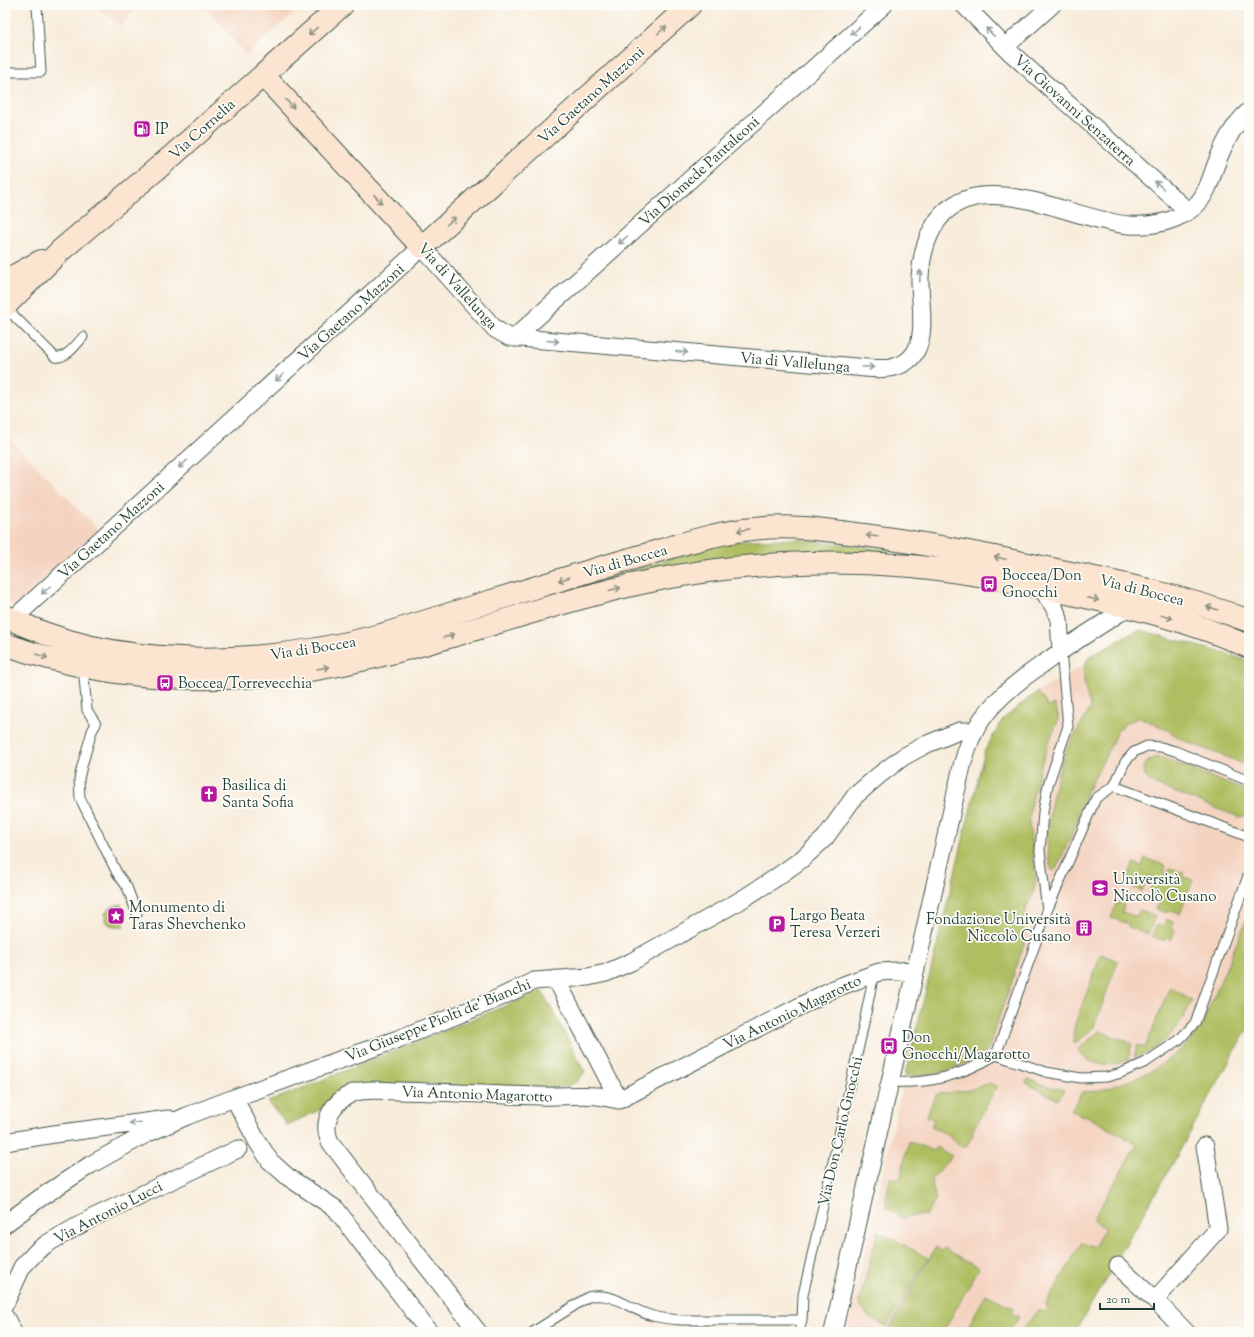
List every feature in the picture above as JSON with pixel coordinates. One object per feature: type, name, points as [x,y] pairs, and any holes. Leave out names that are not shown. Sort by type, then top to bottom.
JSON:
[{"type":"main road","name":"Via Cornelia","points":[[5,306],[60,252],[172,156],[342,5]]},
{"type":"main road","name":"Via Gaetano Mazzoni","points":[[422,247],[690,5]]},
{"type":"main road","name":"Via di Vallelunga","points":[[263,75],[422,247]]},
{"type":"main road","name":"Via Cornelia","points":[[6,279],[60,252]]},
{"type":"main road","name":"Via di Boccea","points":[[9,618],[39,631],[77,643],[125,653],[190,658],[249,657],[301,652],[351,643],[381,635],[595,569],[711,537],[744,530],[782,526],[808,527],[958,549],[1132,597],[1186,623],[1221,635],[1249,647]]},
{"type":"main road","name":"Via di Boccea","points":[[5,644],[51,659],[83,667],[127,674],[194,678],[248,677],[313,670],[341,665],[399,651],[623,587],[702,572],[798,563],[878,564],[931,568],[976,574],[1041,588],[1200,604],[1249,621]]},
{"type":"street","name":"Via Diomede Pantaleoni","points":[[514,338],[884,5]]},
{"type":"street","name":"Via Giovanni Senzaterra","points":[[964,5],[1005,47],[1188,211]]},
{"type":"street","points":[[1005,47],[1052,5]]},
{"type":"street","name":"Via di Vallelunga","points":[[422,247],[495,329],[514,338],[846,366],[893,368],[907,361],[918,347],[922,327],[920,278],[924,253],[928,238],[934,226],[951,206],[958,202],[983,195],[1010,197],[1051,206],[1113,223],[1130,225],[1160,223],[1177,217],[1198,203],[1204,195],[1228,138],[1239,121],[1249,111]]},
{"type":"street","name":"Via Gaetano Mazzoni","points":[[9,618],[422,247]]},
{"type":"street","points":[[1041,588],[1054,607],[1059,619],[1061,651]]},
{"type":"street","points":[[833,1332],[962,766],[975,731],[985,715],[1008,690],[1024,676],[1061,651],[1132,597]]},
{"type":"street","name":"Via Giuseppe Piolti de' Bianchi","points":[[5,1224],[40,1198],[90,1165],[146,1134],[187,1116],[398,1039],[492,1001],[530,983],[556,979],[588,977],[619,967],[653,950],[735,904],[774,879],[810,853],[825,838],[855,796],[903,757],[932,742],[959,731],[975,731]]},
{"type":"street","points":[[874,974],[886,970],[916,970]]},
{"type":"street","name":"Via Antonio Magarotto","points":[[478,1332],[330,1142],[326,1127],[327,1121],[338,1103],[349,1095],[367,1091],[423,1091],[541,1096],[597,1096],[619,1100],[833,989],[874,974]]},
{"type":"street","points":[[556,979],[619,1100]]},
{"type":"street","points":[[234,1098],[257,1141],[270,1161],[288,1177],[336,1209],[429,1332]]},
{"type":"street","points":[[5,1142],[187,1116]]},
{"type":"street","points":[[1155,1300],[1218,1229],[1205,1146]]},
{"type":"street","name":"Via Antonio Lucci","points":[[5,1304],[22,1267],[37,1251],[48,1243],[92,1218],[238,1149]]},
{"type":"street","points":[[1118,1266],[1155,1300],[1186,1332]]},
{"type":"street","points":[[5,1317],[13,1332]]},
{"type":"lane","points":[[5,72],[41,72],[37,5]]},
{"type":"lane","points":[[5,306],[55,357],[59,358],[65,356],[83,337]]},
{"type":"lane","points":[[1047,911],[1040,851],[1043,812],[1048,785],[1068,726],[1061,651]]},
{"type":"lane","points":[[83,667],[87,710],[96,724],[92,731],[82,766],[80,798],[117,872],[127,888],[137,914]]},
{"type":"lane","points":[[890,1082],[915,1082],[940,1079],[968,1070],[996,1055],[1047,911],[1096,798],[1114,786],[1125,762],[1134,752],[1147,746],[1161,747],[1175,751],[1249,781]]},
{"type":"lane","points":[[1114,786],[1249,837]]},
{"type":"lane","points":[[996,1055],[1046,1072],[1081,1078],[1096,1078],[1107,1077],[1146,1062],[1179,1040],[1195,1023],[1249,873]]},
{"type":"lane","name":"Via Don Carlo Gnocchi","points":[[799,1332],[802,1320],[803,1296],[874,974]]},
{"type":"lane","points":[[533,1332],[588,1297],[596,1295],[612,1297],[644,1314],[664,1318],[685,1320],[802,1320]]},
{"type":"shaded area","points":[[92,5],[139,5],[122,26]]},
{"type":"shaded area","points":[[204,5],[302,5],[246,56]]},
{"type":"shaded area","points":[[5,434],[99,530],[14,607],[5,599]]},
{"type":"shaded area","name":"Università Niccolò Cusano","points":[[1140,630],[1234,656],[1249,662],[1249,1026],[1172,1165],[1075,1332],[847,1332],[905,1075],[985,750],[1003,719],[1037,692],[1086,664],[1090,657],[1129,634]]},
{"type":"green space","points":[[795,539],[890,549],[888,555],[811,552],[733,558],[655,571],[578,587],[716,545],[748,540]]},
{"type":"green space","points":[[1140,630],[1234,656],[1249,662],[1249,766],[1182,740],[1166,729],[1139,717],[1125,724],[1117,731],[1107,754],[1087,791],[1076,825],[1056,869],[1052,871],[1047,844],[1048,827],[1050,809],[1058,774],[1068,747],[1091,707],[1084,682],[1084,668],[1086,662],[1094,654]]},
{"type":"green space","points":[[1037,692],[1044,700],[1047,707],[1055,704],[1058,714],[1058,722],[1050,739],[1040,768],[1030,810],[1029,824],[1036,879],[1033,894],[1024,913],[1025,941],[990,1046],[985,1053],[966,1063],[942,1072],[919,1076],[905,1075],[985,750],[1003,719]]},
{"type":"green space","points":[[1157,757],[1249,792],[1249,815],[1239,817],[1153,784],[1145,777],[1143,767],[1149,760]]},
{"type":"green space","points":[[1145,858],[1166,866],[1164,873],[1167,874],[1170,868],[1184,873],[1183,876],[1193,880],[1180,914],[1168,910],[1167,913],[1156,909],[1161,898],[1149,893],[1154,878],[1148,876],[1142,891],[1133,888],[1135,881],[1127,878],[1134,863],[1142,866]]},
{"type":"green space","points":[[1117,902],[1124,905],[1122,912],[1137,917],[1140,910],[1155,916],[1148,934],[1128,927],[1129,924],[1111,918]]},
{"type":"green space","points":[[121,904],[122,914],[114,915],[115,918],[123,917],[124,926],[110,925],[104,918],[105,914],[113,906]]},
{"type":"green space","points":[[1249,914],[1249,1026],[1172,1165],[1075,1332],[1021,1332],[1037,1311],[1040,1310],[1043,1313],[1048,1308],[1046,1304],[1082,1242],[1094,1247],[1105,1228],[1093,1220],[1137,1144],[1083,1114],[1082,1116],[1071,1110],[1082,1092],[1108,1088],[1134,1079],[1155,1069],[1189,1043],[1202,1024]]},
{"type":"green space","points":[[1166,919],[1174,923],[1172,929],[1175,931],[1171,940],[1166,938],[1164,941],[1152,936],[1156,925],[1163,927]]},
{"type":"green space","points":[[1101,954],[1118,961],[1093,1029],[1074,1044],[1073,1034],[1075,1024]]},
{"type":"green space","points":[[1170,987],[1192,1000],[1188,1010],[1170,1035],[1154,1049],[1134,1058],[1137,1045],[1145,1048]]},
{"type":"green space","points":[[542,991],[585,1072],[578,1081],[568,1086],[545,1089],[462,1087],[407,1082],[367,1088],[287,1125],[268,1102]]},
{"type":"green space","points":[[1099,1031],[1132,1043],[1128,1060],[1114,1064],[1100,1064],[1088,1060],[1082,1056],[1078,1050]]},
{"type":"green space","points":[[1028,1079],[1046,1086],[1064,1090],[1058,1100],[1026,1083]]},
{"type":"green space","points":[[990,1083],[997,1086],[965,1148],[943,1132],[931,1127],[934,1119],[927,1117],[929,1109],[937,1094],[969,1090]]},
{"type":"green space","points":[[909,1141],[933,1151],[936,1147],[952,1156],[931,1180],[936,1199],[926,1215],[902,1218],[886,1207],[886,1198],[890,1178],[900,1179]]},
{"type":"green space","points":[[878,1231],[928,1258],[887,1326],[869,1318],[859,1303]]},
{"type":"green space","points":[[936,1247],[942,1251],[944,1248],[979,1268],[943,1332],[887,1332]]},
{"type":"green space","points":[[986,1294],[1012,1307],[1013,1309],[1011,1314],[1020,1317],[1008,1332],[965,1332]]},
{"type":"place","name":"IP","points":[[142,129]]},
{"type":"place","name":"Boccea/Don Gnocchi","points":[[989,584]]},
{"type":"place","name":"Boccea/Torrevecchia","points":[[165,683]]},
{"type":"place","name":"Basilica di Santa Sofia","points":[[209,794]]},
{"type":"place","name":"Università Niccolò Cusano","points":[[1100,888]]},
{"type":"place","name":"Monumento di Taras Shevchenko","points":[[116,916]]},
{"type":"place","name":"Largo Beata Teresa Verzeri","points":[[777,924]]},
{"type":"place","name":"Fondazione Università Niccolò Cusano","points":[[1084,928]]},
{"type":"place","name":"Don Gnocchi/Magarotto","points":[[889,1046]]}]
